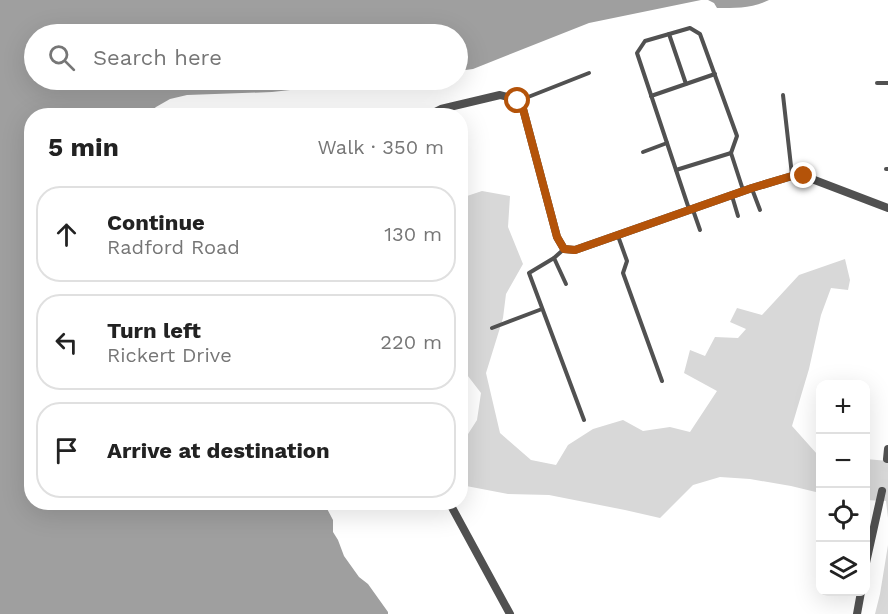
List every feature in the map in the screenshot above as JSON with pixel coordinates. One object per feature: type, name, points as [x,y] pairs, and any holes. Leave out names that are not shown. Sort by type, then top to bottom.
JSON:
[{"type":"street","points":[[445,108],[500,95],[515,99],[522,105],[557,237],[564,249],[575,250],[792,176],[804,176],[887,208]]},
{"type":"street","points":[[887,459],[888,449]]},
{"type":"street","points":[[870,545],[882,491]]},
{"type":"street","points":[[453,510],[510,614]]},
{"type":"street","points":[[857,614],[860,596]]},
{"type":"lane","points":[[700,230],[676,170],[637,53],[645,41],[690,28],[700,34],[737,136],[731,153],[743,191]]},
{"type":"lane","points":[[669,34],[686,84]]},
{"type":"lane","points":[[518,101],[589,73]]},
{"type":"lane","points":[[651,96],[715,74]]},
{"type":"lane","points":[[877,83],[888,83]]},
{"type":"lane","points":[[783,95],[792,176]]},
{"type":"lane","points":[[644,152],[667,143]]},
{"type":"lane","points":[[676,170],[731,153]]},
{"type":"lane","points":[[752,188],[760,210]]},
{"type":"lane","points":[[732,195],[738,216]]},
{"type":"lane","points":[[618,235],[627,261],[623,273],[662,381]]},
{"type":"lane","points":[[564,249],[529,273],[584,420]]},
{"type":"lane","points":[[554,258],[566,284]]},
{"type":"lane","points":[[492,328],[542,309]]},
{"type":"shaded area","points":[[0,0],[701,0],[589,23],[468,70],[468,24],[24,24],[24,90],[290,90],[187,95],[170,99],[155,108],[24,108],[24,510],[328,510],[333,520],[333,532],[344,556],[359,577],[368,584],[388,614],[0,614]]},
{"type":"shaded area","points":[[708,0],[769,0],[737,8],[717,8]]},
{"type":"shaded area","points":[[482,191],[510,196],[508,227],[523,264],[506,294],[503,318],[486,373],[500,433],[531,460],[556,465],[568,445],[593,429],[623,420],[643,431],[670,427],[690,432],[717,391],[684,373],[690,350],[705,356],[715,337],[738,338],[746,329],[730,322],[737,308],[762,315],[799,275],[845,259],[850,280],[848,290],[831,288],[821,315],[809,369],[792,426],[816,453],[816,492],[750,479],[720,477],[693,485],[660,518],[549,495],[508,494],[468,486],[468,434],[477,420],[481,393],[468,376],[468,196]]},
{"type":"shaded area","points":[[870,459],[888,461],[888,518],[886,501],[870,500]]},
{"type":"shaded area","points":[[888,545],[888,614],[875,614],[880,594]]},
{"type":"tunnel","points":[[882,491],[887,459]]},
{"type":"route","points":[[518,101],[522,105],[557,237],[564,249],[575,250],[752,188],[792,176],[804,176]]}]
